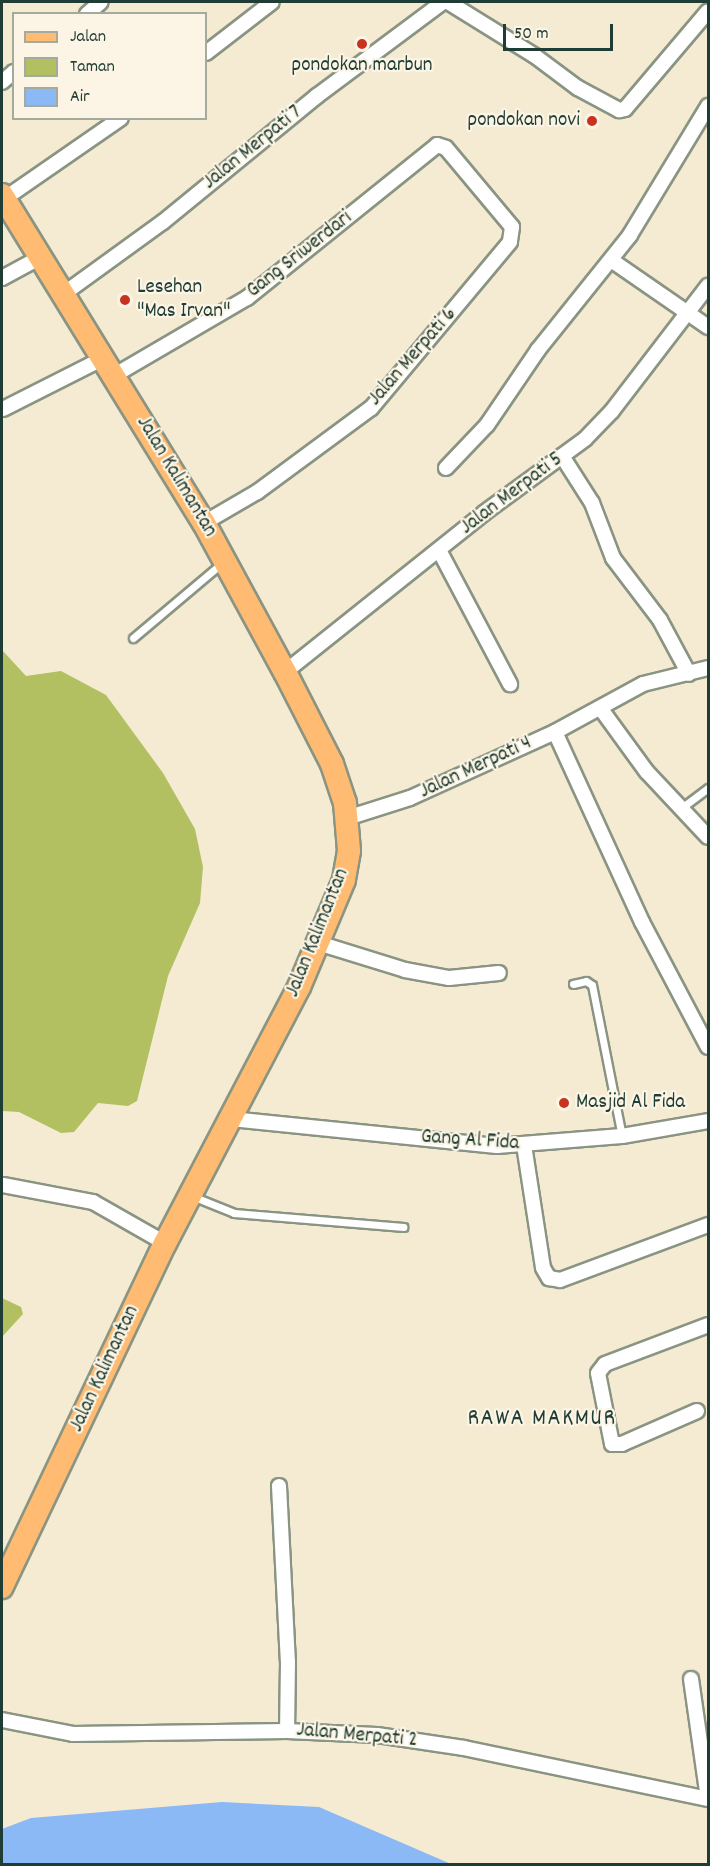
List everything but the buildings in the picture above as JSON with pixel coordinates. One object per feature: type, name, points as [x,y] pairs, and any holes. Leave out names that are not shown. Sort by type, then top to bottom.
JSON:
[{"type":"main road","name":"Jalan Kalimantan","points":[[2,1587],[165,1243],[192,1196],[318,943],[344,880],[349,851],[347,818],[332,764],[285,672],[204,523],[110,367],[62,295],[3,197]]},
{"type":"street","points":[[89,12],[101,2]]},
{"type":"street","points":[[207,52],[272,2]]},
{"type":"street","name":"Jalan Merpati 7","points":[[62,295],[163,222],[317,96],[443,2]]},
{"type":"street","points":[[448,2],[535,56],[578,88],[619,110],[625,109],[708,11]]},
{"type":"street","points":[[446,468],[487,425],[538,350],[611,260],[662,186],[708,106]]},
{"type":"street","points":[[3,197],[118,120]]},
{"type":"street","name":"Gang Sriwerdari","points":[[3,409],[110,367],[247,298],[430,148],[437,145],[446,148]]},
{"type":"street","name":"Jalan Merpati 6","points":[[204,523],[257,492],[371,408],[510,242],[512,227],[446,148]]},
{"type":"street","points":[[2,278],[39,258]]},
{"type":"street","points":[[611,260],[687,316],[708,327]]},
{"type":"street","name":"Jalan Merpati 5","points":[[285,672],[562,456],[612,411],[708,286]]},
{"type":"street","points":[[562,456],[592,503],[613,558],[660,620],[689,674]]},
{"type":"street","points":[[439,550],[510,684]]},
{"type":"street","name":"Jalan Merpati 4","points":[[347,818],[410,798],[555,732],[601,709],[643,684],[708,668]]},
{"type":"street","points":[[601,709],[680,809],[708,837]]},
{"type":"street","points":[[555,732],[642,922],[703,1025],[708,1047]]},
{"type":"street","points":[[318,943],[405,970],[449,978],[499,973]]},
{"type":"street","name":"Gang Al Fida","points":[[231,1119],[482,1145],[524,1146],[622,1136],[708,1121]]},
{"type":"street","points":[[524,1146],[543,1268],[549,1278],[560,1280],[708,1225]]},
{"type":"street","points":[[3,1185],[93,1202],[165,1243]]},
{"type":"street","points":[[697,1411],[622,1444],[612,1444],[598,1373],[605,1364],[708,1325]]},
{"type":"street","points":[[279,1486],[288,1662],[287,1731]]},
{"type":"street","points":[[691,1679],[708,1798]]},
{"type":"street","name":"Jalan Merpati 2","points":[[2,1719],[73,1734],[287,1731],[356,1733],[464,1748],[708,1798]]},
{"type":"lane","points":[[133,638],[224,561]]},
{"type":"lane","points":[[680,809],[708,788]]},
{"type":"lane","points":[[573,984],[586,981],[592,985],[622,1136]]},
{"type":"lane","points":[[192,1196],[234,1213],[403,1227]]},
{"type":"green space","points":[[2,650],[26,676],[61,671],[106,695],[163,773],[195,829],[203,867],[200,903],[168,976],[137,1101],[128,1106],[98,1103],[74,1132],[61,1133],[19,1112],[2,1111]]},
{"type":"green space","points":[[2,1298],[21,1307],[23,1314],[2,1337]]},
{"type":"water","points":[[222,1802],[319,1807],[451,1864],[2,1864],[2,1829],[31,1818]]},
{"type":"place","name":"pondokan marbun","points":[[362,44]]},
{"type":"place","name":"pondokan novi","points":[[592,121]]},
{"type":"place","name":"Lesehan \"Mas Irvan\"","points":[[125,300]]},
{"type":"place","name":"Masjid Al Fida","points":[[564,1103]]},
{"type":"district","name":"RAWA MAKMUR","points":[[542,1420]]}]
